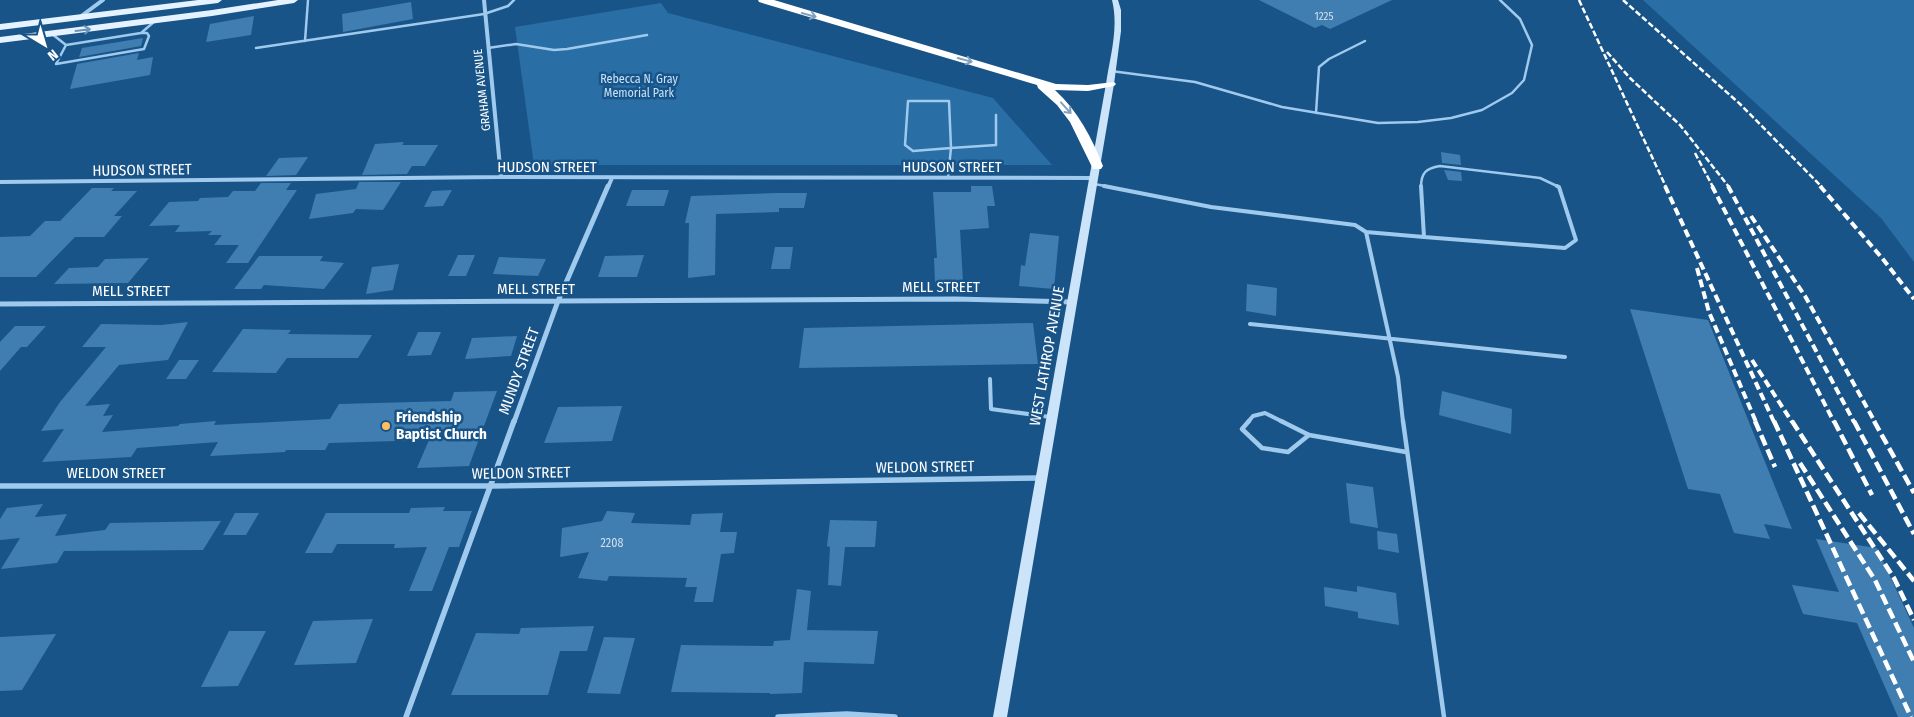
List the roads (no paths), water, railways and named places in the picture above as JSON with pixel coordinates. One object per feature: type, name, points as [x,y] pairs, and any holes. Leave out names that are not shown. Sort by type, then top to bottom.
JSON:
[{"type":"highway","points":[[762,0],[1004,70],[1043,86],[1070,111],[1084,135],[1097,166]]},
{"type":"highway","points":[[1027,79],[1055,87],[1073,89],[1110,84]]},
{"type":"main road","points":[[0,27],[218,0]]},
{"type":"main road","points":[[0,40],[155,21],[294,0]]},
{"type":"street","points":[[80,18],[103,0]]},
{"type":"street","name":"GRAHAM AVENUE","points":[[484,0],[501,178]]},
{"type":"street","name":"WEST LATHROP AVENUE","points":[[1000,717],[1118,38],[1118,8],[1115,0]]},
{"type":"street","name":"HUDSON STREET","points":[[0,182],[501,178],[948,178],[1094,181]]},
{"type":"street","name":"MUNDY STREET","points":[[406,717],[558,301],[612,178]]},
{"type":"street","name":"MELL STREET","points":[[0,304],[955,299],[1072,302]]},
{"type":"street","name":"WELDON STREET","points":[[0,486],[492,486],[1041,478]]},
{"type":"street","points":[[778,717],[847,714],[895,717]]},
{"type":"lane","points":[[305,41],[308,0]]},
{"type":"lane","points":[[256,48],[484,14],[508,6],[514,0]]},
{"type":"lane","points":[[1111,71],[1195,82],[1282,107],[1378,123],[1418,122],[1451,118],[1482,110],[1512,93],[1524,80],[1532,45],[1520,19],[1500,0]]},
{"type":"lane","points":[[141,33],[155,21]]},
{"type":"lane","points":[[52,34],[66,44],[141,33],[146,33],[149,36],[144,49],[56,64],[66,44]]},
{"type":"lane","points":[[488,48],[516,44],[554,50],[567,49],[647,35]]},
{"type":"lane","points":[[1316,113],[1319,67],[1329,59],[1365,41]]},
{"type":"lane","points":[[948,178],[950,149],[949,101],[908,101],[905,146],[913,151],[950,149],[996,145],[996,115]]},
{"type":"lane","points":[[1094,181],[1212,206],[1354,225],[1366,232],[1424,237],[1565,248],[1576,240],[1559,187],[1540,178],[1440,166],[1431,167],[1424,172],[1421,178],[1424,237]]},
{"type":"lane","points":[[1366,232],[1398,377],[1406,452],[1444,717]]},
{"type":"lane","points":[[1250,324],[1565,358]]},
{"type":"lane","points":[[990,379],[991,409],[1052,417]]},
{"type":"lane","points":[[1309,435],[1288,452],[1262,448],[1242,429],[1253,416],[1264,413],[1309,435],[1406,452]]},
{"type":"railway","points":[[1579,0],[1666,187]]},
{"type":"railway","points":[[1623,0],[1740,104],[1822,187]]},
{"type":"railway","points":[[1607,52],[1630,78],[1680,125],[1729,187]]},
{"type":"railway","points":[[1695,153],[1713,187]]},
{"type":"railway","points":[[1665,186],[1774,422]]},
{"type":"railway","points":[[1712,186],[1834,422]]},
{"type":"railway","points":[[1728,186],[1854,422]]},
{"type":"railway","points":[[1820,186],[1882,258],[1914,299]]},
{"type":"railway","points":[[1751,216],[1805,296],[1875,422]]},
{"type":"railway","points":[[1697,268],[1709,312],[1756,422]]},
{"type":"railway","points":[[1752,360],[1792,422]]},
{"type":"railway","points":[[1755,421],[1775,467]]},
{"type":"railway","points":[[1774,421],[1911,717]]},
{"type":"railway","points":[[1792,421],[1894,578],[1914,620]]},
{"type":"railway","points":[[1834,421],[1872,495]]},
{"type":"railway","points":[[1854,421],[1914,534]]},
{"type":"railway","points":[[1874,421],[1914,493]]},
{"type":"railway","points":[[1800,463],[1875,580],[1914,662]]},
{"type":"railway","points":[[1859,513],[1914,581]]},
{"type":"place","name":"Friendship Baptist Church","points":[[386,426]]},
{"type":"park label","name":"Rebecca N. Gray Memorial Park","points":[[639,86]]}]
